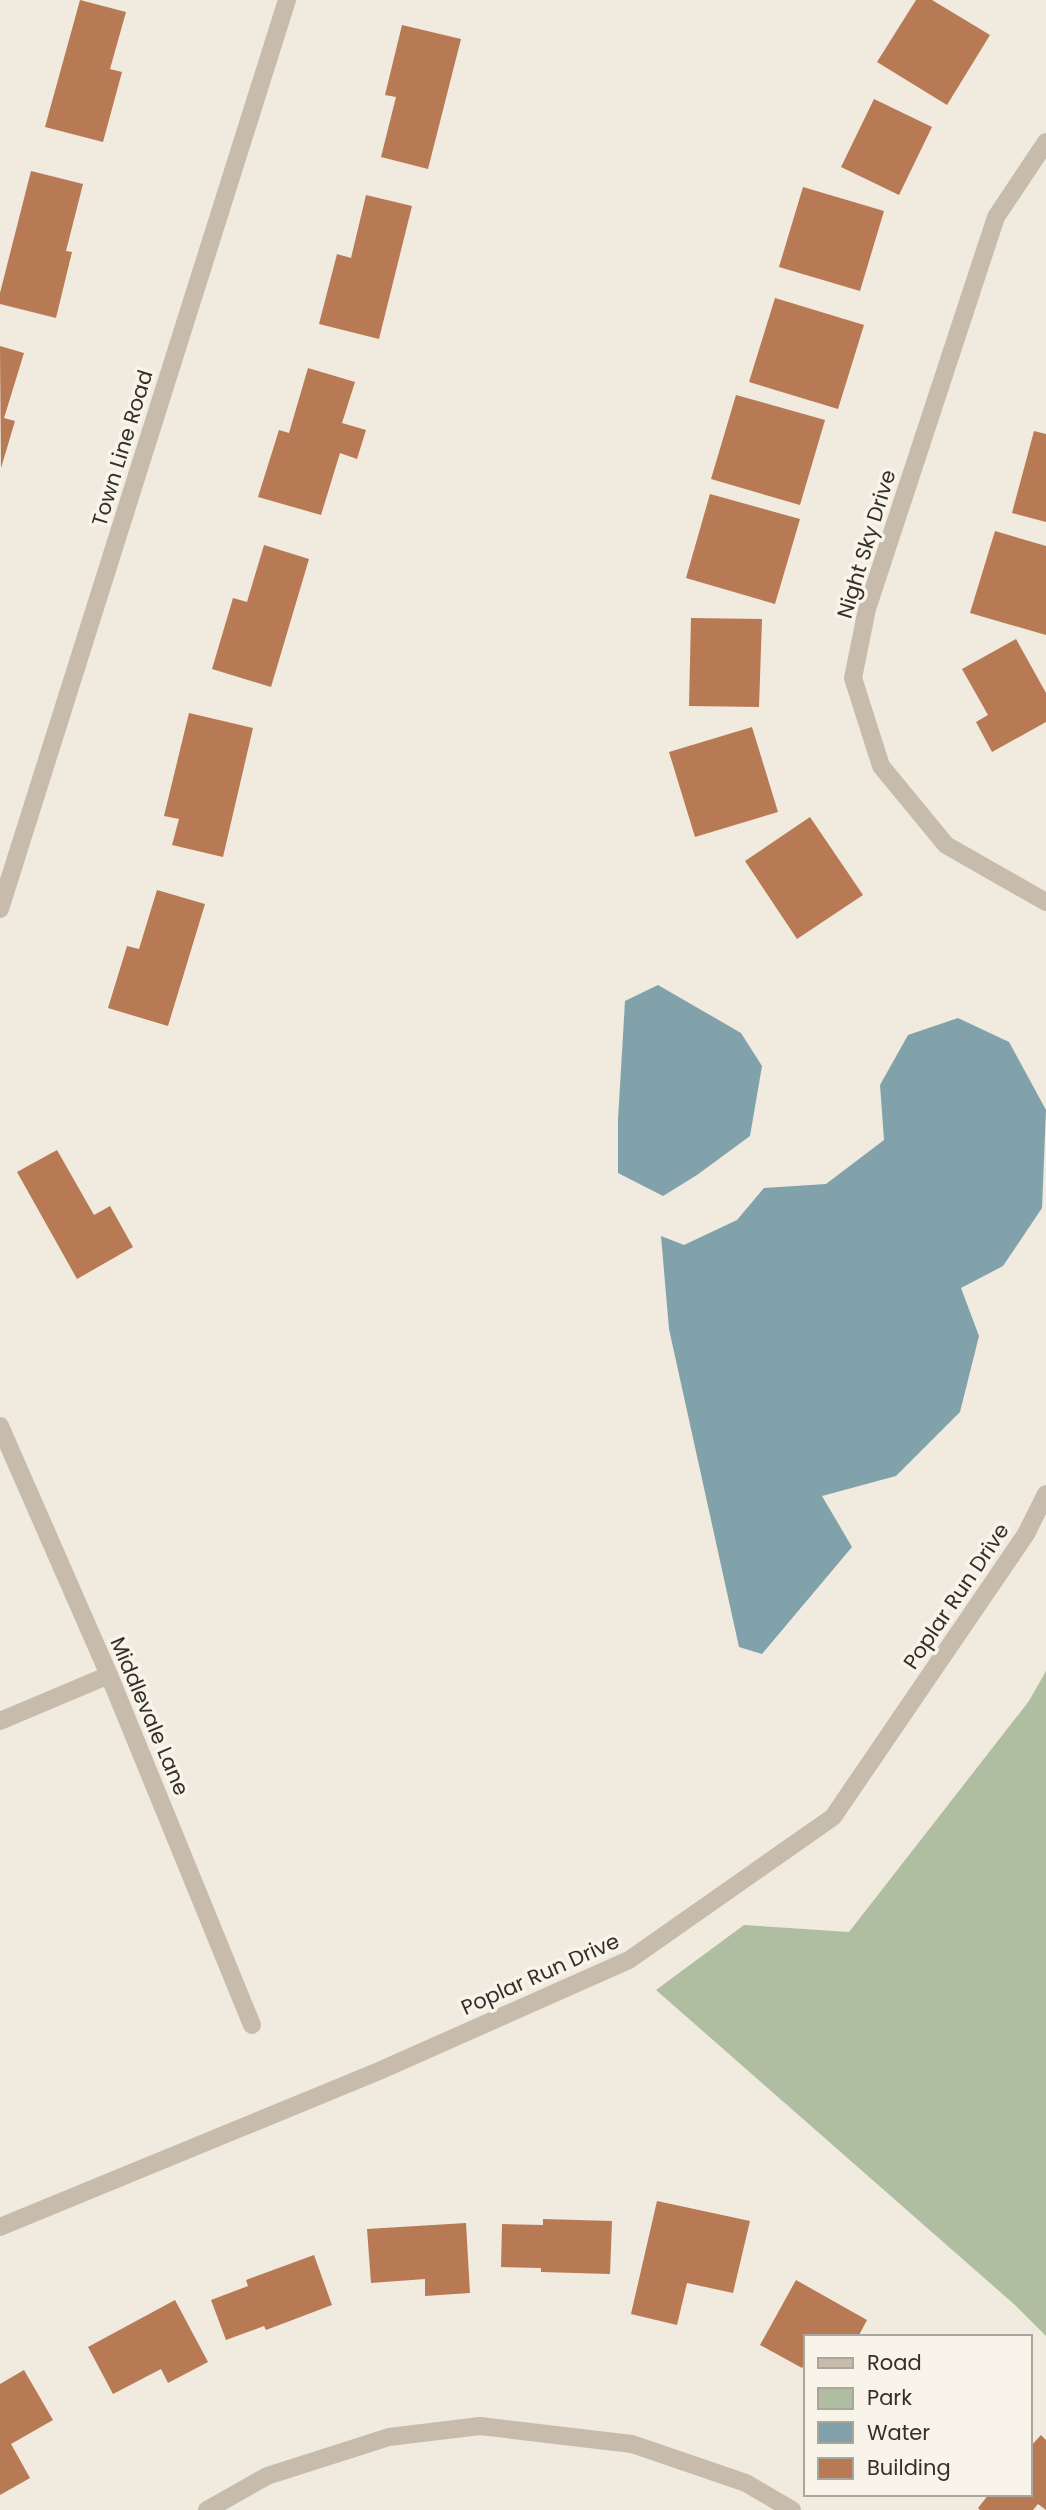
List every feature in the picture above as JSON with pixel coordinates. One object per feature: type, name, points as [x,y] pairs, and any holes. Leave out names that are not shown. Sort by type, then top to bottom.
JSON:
[{"type":"street","name":"Town Line Road","points":[[0,909],[287,0]]},
{"type":"street","name":"Night Sky Drive","points":[[1046,142],[996,217],[867,609],[853,678],[881,766],[946,845],[1046,902]]},
{"type":"street","name":"Middlevale Lane","points":[[0,1426],[109,1675],[252,2025]]},
{"type":"street","name":"Poplar Run Drive","points":[[0,2227],[379,2071],[629,1960],[833,1817],[1026,1534],[1046,1494]]},
{"type":"street","points":[[0,1721],[109,1675]]},
{"type":"street","points":[[207,2510],[267,2476],[389,2437],[480,2426],[632,2444],[746,2483],[792,2510]]},
{"type":"green space","points":[[1046,1671],[1046,2336],[1015,2305],[656,1990],[744,1925],[849,1932],[1029,1701]]},
{"type":"water","points":[[658,985],[741,1033],[762,1066],[750,1136],[663,1196],[618,1173],[618,1120],[625,1001]]},
{"type":"water","points":[[958,1018],[1009,1042],[1046,1110],[1042,1208],[1003,1266],[961,1288],[979,1336],[960,1412],[896,1476],[822,1496],[852,1547],[762,1654],[739,1647],[669,1329],[661,1236],[684,1245],[737,1220],[764,1188],[826,1184],[884,1140],[880,1085],[908,1035]]},
{"type":"building","points":[[80,0],[126,12],[110,69],[122,72],[103,142],[45,127]]},
{"type":"building","points":[[916,0],[932,0],[990,35],[947,105],[877,62]]},
{"type":"building","points":[[402,25],[461,39],[428,169],[381,157],[396,97],[385,95]]},
{"type":"building","points":[[874,99],[932,127],[899,195],[841,167]]},
{"type":"building","points":[[31,171],[83,184],[66,251],[72,252],[56,318],[0,304],[0,293]]},
{"type":"building","points":[[803,187],[884,211],[860,291],[779,267]]},
{"type":"building","points":[[366,195],[412,206],[379,339],[319,324],[337,254],[351,258]]},
{"type":"building","points":[[775,298],[864,325],[838,409],[749,382]]},
{"type":"building","points":[[0,346],[24,353],[4,418],[15,421],[1,468]]},
{"type":"building","points":[[308,368],[355,382],[342,423],[366,430],[357,459],[340,453],[321,515],[258,497],[279,430],[289,433]]},
{"type":"building","points":[[736,395],[825,420],[800,505],[711,479]]},
{"type":"building","points":[[1034,431],[1046,434],[1046,522],[1012,513]]},
{"type":"building","points":[[710,494],[800,519],[775,604],[686,578]]},
{"type":"building","points":[[995,531],[1046,546],[1046,635],[970,613]]},
{"type":"building","points":[[264,545],[309,559],[271,687],[212,669],[233,598],[247,602]]},
{"type":"building","points":[[691,618],[762,619],[759,707],[689,706]]},
{"type":"building","points":[[1016,639],[1046,693],[1046,722],[992,752],[976,722],[988,715],[962,669]]},
{"type":"building","points":[[189,713],[253,728],[223,857],[172,845],[179,819],[164,816]]},
{"type":"building","points":[[752,727],[778,812],[695,837],[669,752]]},
{"type":"building","points":[[810,817],[863,895],[797,939],[745,861]]},
{"type":"building","points":[[157,890],[205,904],[168,1026],[108,1008],[127,946],[139,949]]},
{"type":"building","points":[[57,1150],[94,1215],[110,1206],[133,1247],[77,1279],[17,1172]]},
{"type":"building","points":[[657,2201],[750,2221],[733,2293],[687,2283],[677,2325],[631,2314]]},
{"type":"building","points":[[543,2219],[612,2221],[610,2274],[541,2272],[541,2268],[501,2267],[502,2224],[543,2225]]},
{"type":"building","points":[[466,2223],[470,2293],[425,2296],[425,2279],[371,2283],[367,2229]]},
{"type":"building","points":[[314,2255],[332,2305],[266,2330],[264,2326],[226,2340],[211,2300],[248,2286],[246,2280]]},
{"type":"building","points":[[796,2280],[867,2320],[859,2335],[804,2335],[802,2368],[760,2345]]},
{"type":"building","points":[[175,2300],[208,2362],[168,2383],[161,2369],[113,2394],[88,2347]]},
{"type":"building","points":[[24,2370],[53,2420],[11,2444],[30,2478],[0,2495],[0,2384]]},
{"type":"building","points":[[1041,2435],[1046,2440],[1046,2510],[1038,2504],[1033,2510],[980,2510],[978,2508],[987,2496],[1032,2496],[1032,2445]]}]
